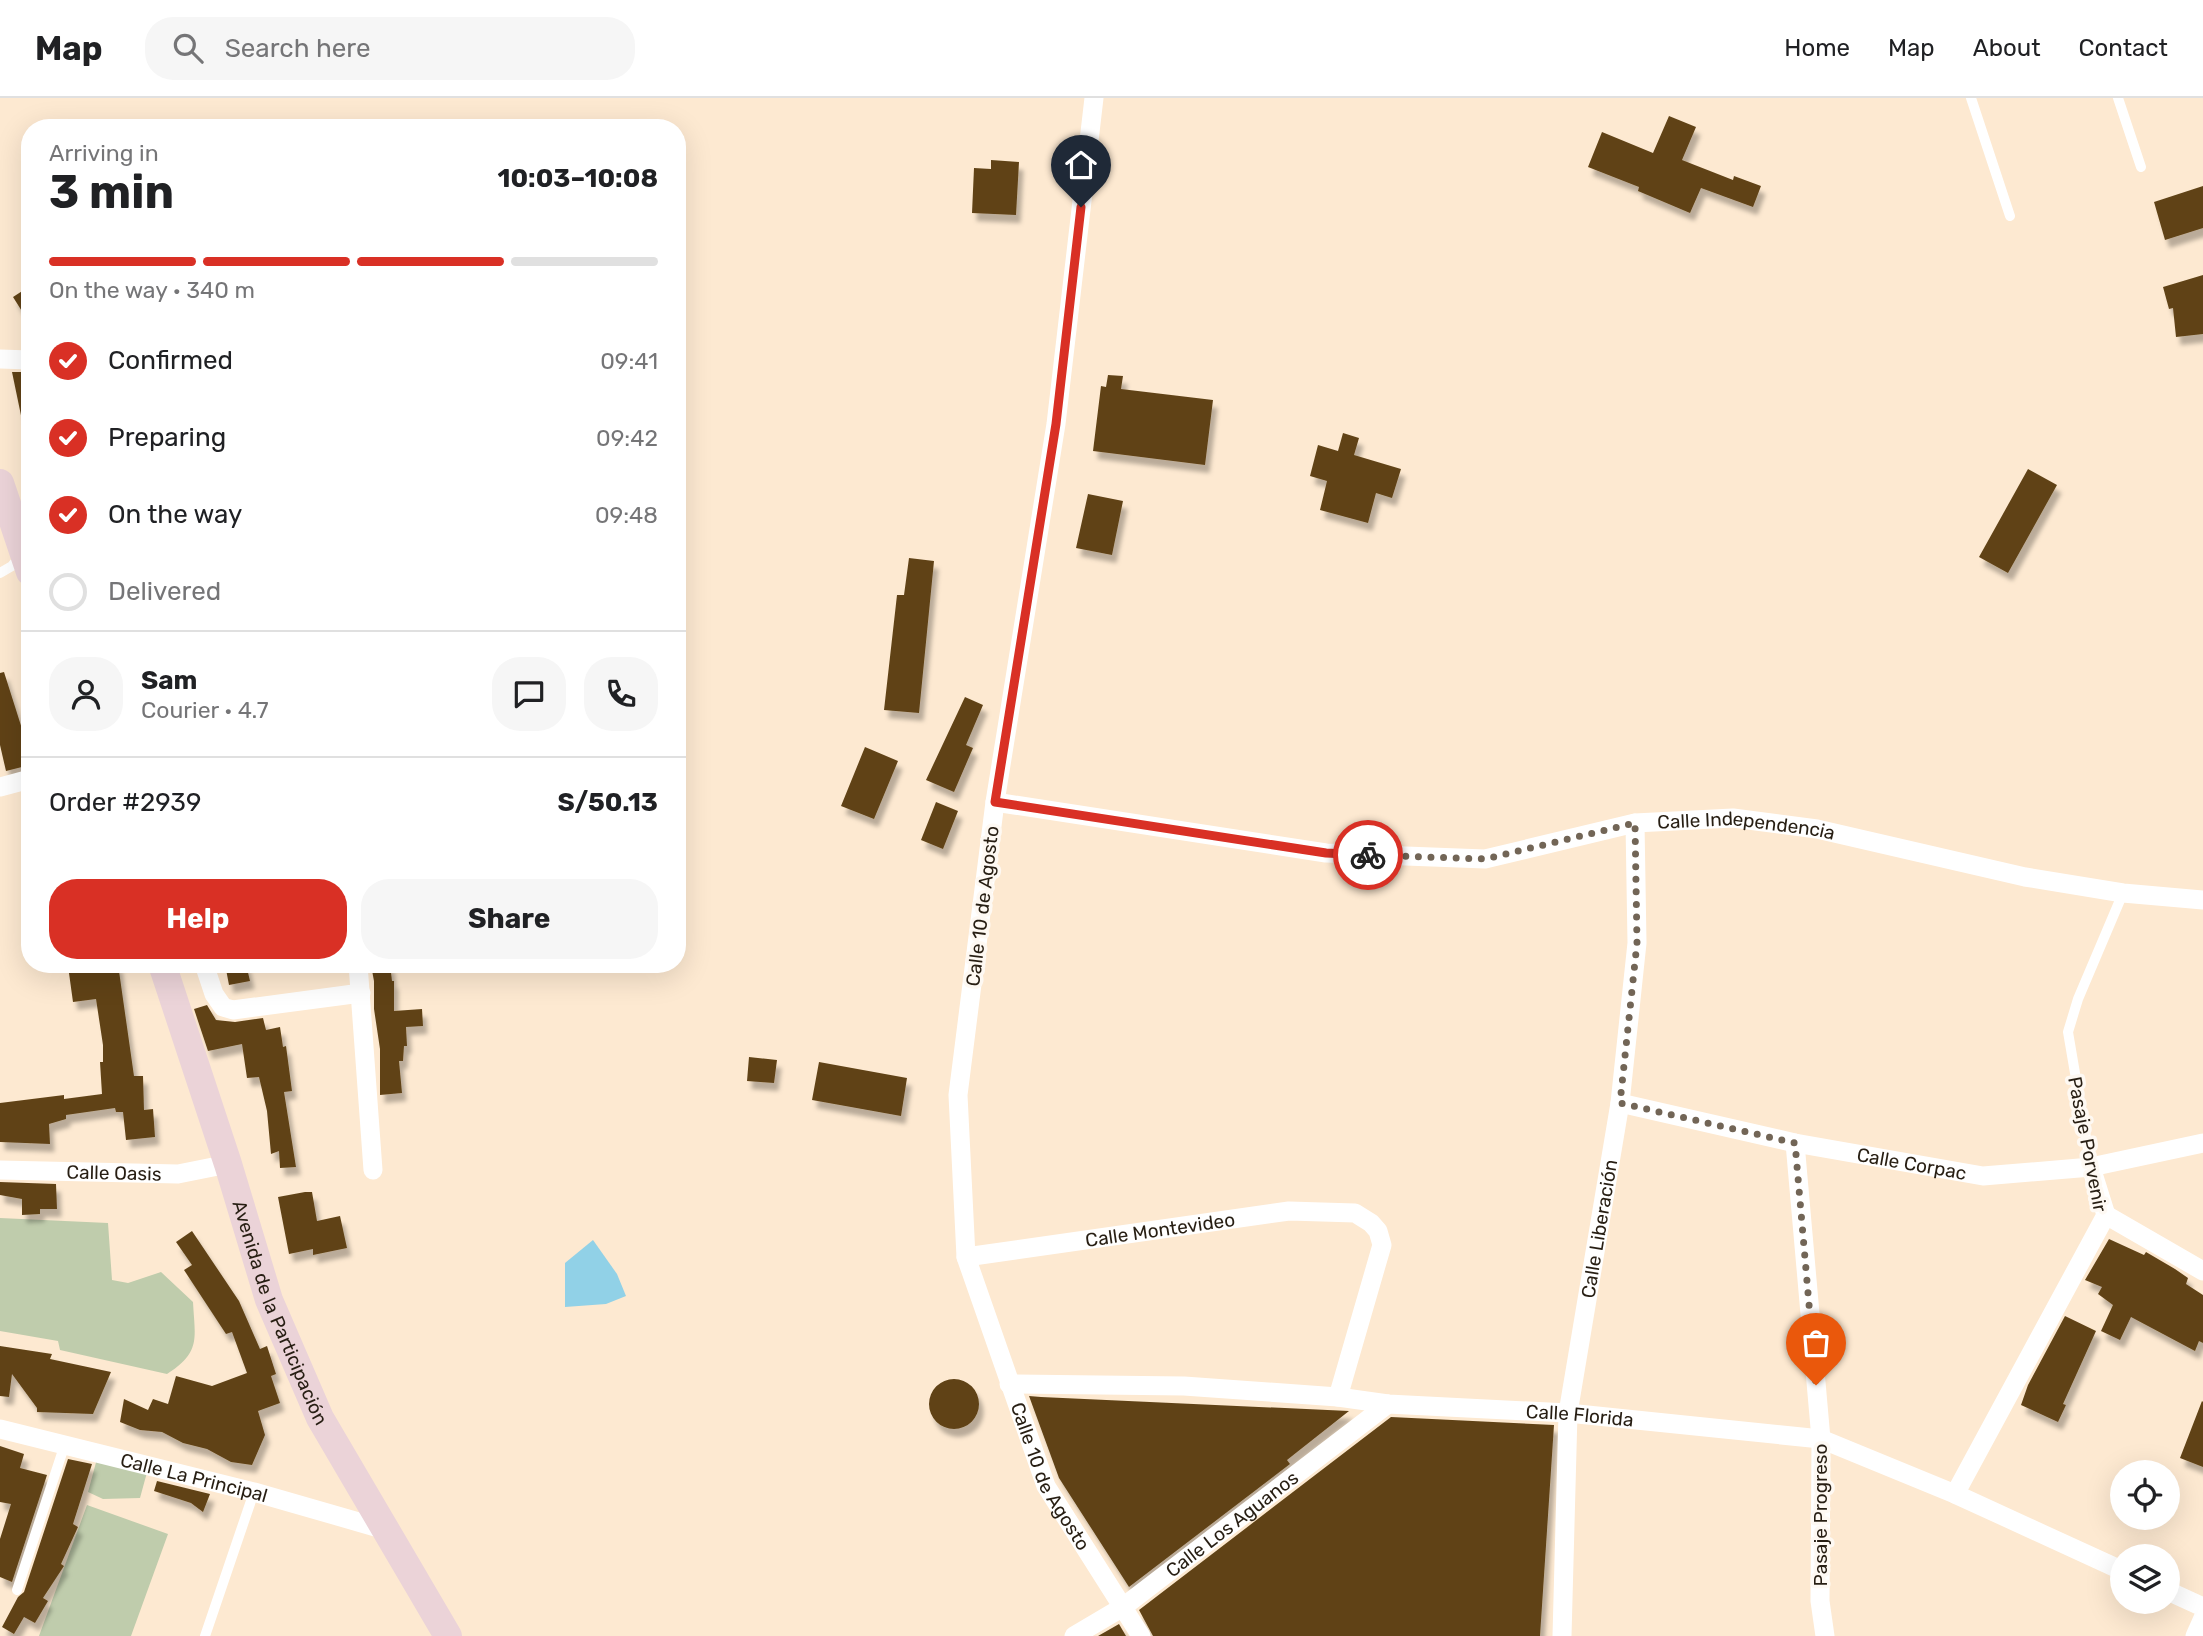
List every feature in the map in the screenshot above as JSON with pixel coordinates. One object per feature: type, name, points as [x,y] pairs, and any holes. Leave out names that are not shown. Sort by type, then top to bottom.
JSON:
[{"type":"main road","points":[[0,483],[21,539]]},
{"type":"main road","name":"Avenida de la Participación","points":[[165,973],[228,1164],[269,1300],[320,1418],[448,1636]]},
{"type":"street","name":"Calle 10 de Agosto","points":[[1094,98],[1056,424],[995,802],[958,1095],[965,1257],[1046,1486],[1141,1636]]},
{"type":"street","points":[[0,359],[21,360]]},
{"type":"street","points":[[0,787],[21,781]]},
{"type":"street","name":"Calle Independencia","points":[[995,802],[1326,853],[1485,859],[1635,823],[1733,818],[1817,829],[2025,877],[2123,893],[2203,900]]},
{"type":"street","name":"Calle Liberación","points":[[1562,1636],[1568,1413],[1620,1103],[1637,943],[1635,823]]},
{"type":"street","points":[[207,973],[214,994],[223,1007],[233,1010],[361,993]]},
{"type":"street","points":[[359,973],[373,1170]]},
{"type":"street","name":"Calle Corpac","points":[[1620,1103],[1795,1143],[1983,1176],[2091,1167],[2203,1143]]},
{"type":"street","name":"Pasaje Progreso","points":[[1795,1143],[1821,1439],[1820,1601],[1825,1636]]},
{"type":"street","name":"Calle Oasis","points":[[0,1170],[178,1174],[228,1164]]},
{"type":"street","name":"Pasaje Porvenir","points":[[1955,1494],[2106,1215],[2091,1167]]},
{"type":"street","name":"Calle Montevideo","points":[[965,1257],[1289,1211],[1355,1213],[1378,1231],[1382,1245],[1338,1397]]},
{"type":"street","points":[[2106,1215],[2203,1271]]},
{"type":"street","name":"Calle Florida","points":[[1009,1384],[1184,1386],[1338,1397],[1388,1404],[1568,1413],[1821,1439],[1955,1494],[2110,1565]]},
{"type":"street","name":"Calle Los Aguanos","points":[[1074,1636],[1123,1607],[1388,1404]]},
{"type":"street","name":"Calle La Principal","points":[[0,1429],[254,1492],[386,1530]]},
{"type":"street","points":[[2180,1596],[2203,1607]]},
{"type":"street","points":[[2195,1636],[2203,1618]]},
{"type":"lane","points":[[1971,98],[2010,216]]},
{"type":"lane","points":[[2118,98],[2141,167]]},
{"type":"lane","points":[[0,573],[21,559]]},
{"type":"lane","name":"Pasaje Porvenir","points":[[2091,1167],[2068,1032],[2077,999],[2123,893]]},
{"type":"lane","points":[[17,1590],[65,1444]]},
{"type":"lane","points":[[205,1636],[254,1492]]},
{"type":"green space","points":[[0,1218],[108,1223],[112,1280],[128,1283],[161,1272],[193,1302],[194,1344],[186,1359],[167,1374],[60,1350],[58,1341],[0,1331]]},
{"type":"green space","points":[[98,1455],[149,1465],[140,1498],[103,1499],[88,1492]]},
{"type":"green space","points":[[87,1505],[168,1534],[131,1636],[39,1636]]},
{"type":"water","points":[[593,1240],[617,1274],[626,1296],[606,1304],[565,1307],[565,1263]]},
{"type":"building","points":[[1669,116],[1696,127],[1682,160],[1733,180],[1734,176],[1761,186],[1753,207],[1701,188],[1690,213],[1638,191],[1639,187],[1588,167],[1602,132],[1653,153]]},
{"type":"building","points":[[991,160],[1019,162],[1016,215],[972,213],[974,168],[991,169]]},
{"type":"building","points":[[2203,186],[2203,228],[2165,240],[2154,202]]},
{"type":"building","points":[[2203,275],[2203,334],[2176,337],[2173,308],[2169,309],[2163,287]]},
{"type":"building","points":[[21,292],[21,310],[13,297]]},
{"type":"building","points":[[12,372],[21,372],[21,415]]},
{"type":"building","points":[[1108,375],[1123,376],[1121,389],[1213,400],[1205,465],[1093,451],[1101,386],[1106,387]]},
{"type":"building","points":[[1343,433],[1359,438],[1354,455],[1401,469],[1392,498],[1376,493],[1368,523],[1320,510],[1327,481],[1310,476],[1318,445],[1338,451]]},
{"type":"building","points":[[2028,469],[2057,485],[2008,573],[1979,557]]},
{"type":"building","points":[[1088,494],[1123,501],[1112,555],[1076,548]]},
{"type":"building","points":[[909,558],[934,561],[919,713],[884,710],[897,595],[904,595]]},
{"type":"building","points":[[4,672],[21,726],[21,767],[6,771],[0,745],[0,673]]},
{"type":"building","points":[[965,697],[983,705],[966,745],[973,748],[954,792],[926,780]]},
{"type":"building","points":[[865,747],[898,761],[874,819],[841,806]]},
{"type":"building","points":[[936,802],[958,811],[943,849],[921,840]]},
{"type":"building","points":[[69,973],[119,973],[134,1076],[143,1076],[144,1110],[153,1109],[155,1137],[126,1140],[123,1112],[116,1112],[115,1108],[66,1115],[66,1119],[49,1124],[50,1144],[0,1142],[0,1103],[64,1095],[64,1099],[102,1094],[100,1062],[103,1062],[103,1045],[96,999],[73,1002]]},
{"type":"building","points":[[227,973],[248,973],[250,981],[229,985]]},
{"type":"building","points":[[372,973],[391,973],[394,981],[394,1011],[422,1009],[423,1026],[406,1027],[407,1046],[404,1046],[403,1061],[399,1061],[402,1093],[380,1095],[380,1049],[374,1009]]},
{"type":"building","points":[[207,1005],[216,1020],[235,1022],[263,1018],[266,1030],[280,1027],[283,1047],[286,1046],[292,1091],[284,1092],[296,1167],[280,1168],[279,1151],[271,1154],[267,1111],[259,1077],[247,1078],[242,1044],[208,1051],[194,1009]]},
{"type":"building","points":[[749,1057],[777,1060],[774,1083],[747,1081]]},
{"type":"building","points":[[819,1062],[907,1078],[901,1116],[812,1100]]},
{"type":"building","points":[[0,1182],[56,1184],[57,1209],[40,1209],[40,1214],[22,1215],[22,1199],[0,1195]]},
{"type":"building","points":[[312,1192],[317,1221],[340,1216],[347,1248],[313,1255],[313,1249],[289,1254],[278,1197]]},
{"type":"building","points":[[192,1231],[239,1301],[260,1349],[267,1346],[276,1374],[271,1376],[280,1403],[258,1411],[265,1435],[252,1465],[231,1462],[207,1449],[183,1443],[162,1432],[140,1430],[120,1422],[124,1399],[148,1410],[153,1399],[168,1404],[176,1376],[212,1386],[247,1373],[232,1332],[226,1334],[184,1270],[192,1265],[176,1242]]},
{"type":"building","points":[[2109,1239],[2144,1255],[2146,1252],[2175,1269],[2188,1278],[2186,1284],[2203,1295],[2203,1343],[2199,1341],[2195,1351],[2131,1317],[2120,1340],[2101,1331],[2113,1305],[2098,1294],[2102,1287],[2085,1280]]},
{"type":"building","points":[[2065,1316],[2096,1331],[2063,1404],[2066,1405],[2058,1422],[2021,1405],[2028,1385]]},
{"type":"building","points":[[0,1346],[52,1354],[50,1359],[111,1372],[93,1414],[37,1412],[37,1408],[12,1374],[9,1397],[0,1396]]},
{"type":"building","points":[[954,1379],[972,1386],[979,1404],[972,1422],[954,1429],[936,1422],[929,1404],[936,1386]]},
{"type":"building","points":[[1029,1396],[1349,1411],[1287,1460],[1290,1464],[1129,1587],[1059,1478]]},
{"type":"building","points":[[2203,1402],[2203,1467],[2180,1458]]},
{"type":"building","points":[[1391,1417],[1554,1425],[1540,1636],[1153,1636],[1139,1610]]},
{"type":"building","points":[[0,1446],[24,1454],[20,1468],[47,1475],[12,1582],[0,1577],[0,1539],[11,1504],[0,1502]]},
{"type":"building","points":[[68,1459],[92,1464],[73,1524],[78,1527],[61,1564],[64,1566],[43,1598],[48,1601],[35,1623],[24,1617],[14,1634],[2,1627],[18,1597],[24,1592]]},
{"type":"building","points":[[157,1481],[210,1494],[203,1512],[191,1503],[154,1491]]},
{"type":"building","points":[[1119,1624],[1126,1636],[1098,1636]]},
{"type":"way so far","points":[[1368,855],[1485,859],[1635,823],[1637,943],[1620,1103],[1795,1143],[1816,1385]]},
{"type":"route","points":[[1081,207],[1056,424],[995,802],[1326,853],[1368,855]]}]
